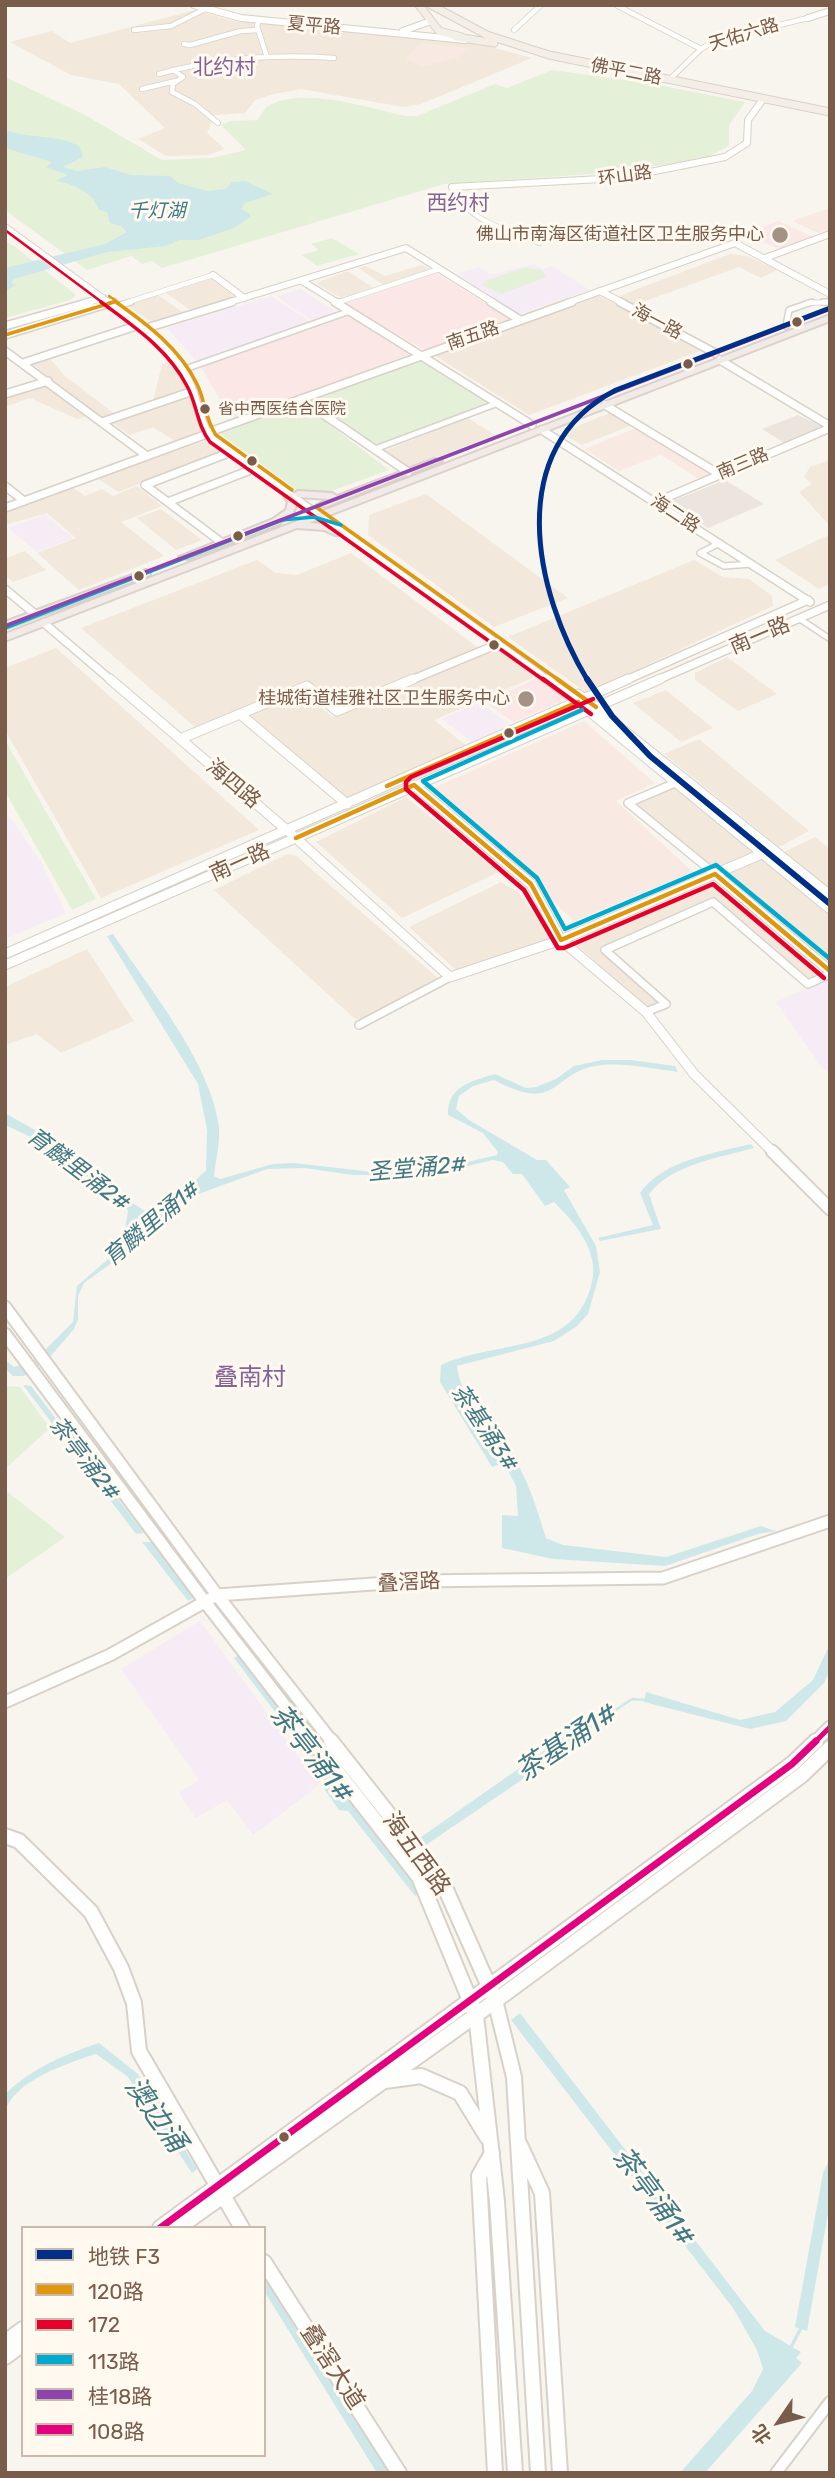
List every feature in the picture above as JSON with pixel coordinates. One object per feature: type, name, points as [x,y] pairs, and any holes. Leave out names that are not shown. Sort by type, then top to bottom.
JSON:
[{"type":"highway","points":[[5,638],[279,525],[605,405],[830,309]]},
{"type":"highway","points":[[279,525],[290,511],[293,493],[352,498],[408,472],[532,425],[717,356],[830,318]]},
{"type":"highway","points":[[5,626],[221,542],[279,525],[314,526],[343,531],[345,515],[352,498]]},
{"type":"main road","name":"夏平路","points":[[194,5],[259,20],[473,40]]},
{"type":"main road","points":[[419,5],[430,16],[431,26],[436,31],[456,37],[470,35],[472,32],[453,20]]},
{"type":"main road","name":"佛平二路","points":[[431,6],[453,20],[530,50],[830,114]]},
{"type":"main road","name":"天佑六路","points":[[808,18],[830,11]]},
{"type":"main road","name":"夏平路","points":[[393,33],[431,21]]},
{"type":"main road","name":"佛平二路","points":[[456,37],[559,62],[830,114]]},
{"type":"main road","name":"环山路","points":[[452,187],[620,178],[725,157],[747,143],[748,120],[761,102]]},
{"type":"main road","points":[[6,222],[150,327],[176,351],[199,388],[209,432],[498,645],[582,701]]},
{"type":"main road","points":[[765,258],[830,234]]},
{"type":"main road","name":"南五路","points":[[5,508],[420,355],[735,243],[765,258]]},
{"type":"main road","points":[[150,327],[406,248],[520,320]]},
{"type":"main road","points":[[765,258],[830,294]]},
{"type":"main road","points":[[70,271],[89,288],[113,302],[171,352],[183,369],[209,432],[253,469],[293,493]]},
{"type":"main road","points":[[213,275],[244,298]]},
{"type":"main road","points":[[302,281],[532,425]]},
{"type":"main road","points":[[82,304],[90,296],[89,288]]},
{"type":"main road","name":"海一路","points":[[600,291],[717,356],[830,427]]},
{"type":"main road","points":[[5,326],[82,304],[113,302]]},
{"type":"main road","points":[[5,335],[113,302]]},
{"type":"main road","points":[[90,309],[113,302]]},
{"type":"main road","points":[[23,363],[139,325]]},
{"type":"main road","points":[[5,351],[48,380],[147,456]]},
{"type":"main road","points":[[5,394],[48,380]]},
{"type":"main road","points":[[102,422],[193,391]]},
{"type":"main road","points":[[301,399],[408,472]]},
{"type":"main road","points":[[605,405],[719,474]]},
{"type":"main road","name":"南三路","points":[[656,502],[830,427]]},
{"type":"main road","name":"海二路","points":[[542,430],[808,600],[826,607]]},
{"type":"main road","points":[[221,542],[145,485],[231,452]]},
{"type":"main road","points":[[168,502],[253,469]]},
{"type":"main road","points":[[5,486],[24,501]]},
{"type":"main road","points":[[343,531],[582,701],[830,895]]},
{"type":"main road","points":[[5,589],[35,614]]},
{"type":"main road","name":"南一路","points":[[5,954],[808,600]]},
{"type":"main road","name":"南一路","points":[[5,965],[826,607]]},
{"type":"main road","name":"海四路","points":[[44,623],[288,831],[450,977]]},
{"type":"main road","points":[[180,739],[307,686],[337,711],[498,645]]},
{"type":"main road","points":[[592,709],[675,783],[830,909]]},
{"type":"main road","points":[[240,714],[348,804]]},
{"type":"main road","points":[[414,785],[531,884],[561,940],[646,1012],[694,1074],[830,1209]]},
{"type":"main road","points":[[450,977],[561,940],[773,849]]},
{"type":"main road","points":[[715,874],[830,972]]},
{"type":"main road","name":"海五西路","points":[[5,1307],[217,1595],[443,1883],[497,1989],[514,2077],[538,2473]]},
{"type":"main road","name":"海五西路","points":[[5,1334],[205,1602],[419,1877],[476,2015],[497,2201],[515,2473]]},
{"type":"main road","name":"叠滘路","points":[[5,1702],[110,1656],[217,1595],[416,1581],[663,1578],[830,1521]]},
{"type":"main road","points":[[163,2226],[219,2191],[476,2015],[497,1989],[792,1764],[830,1727]]},
{"type":"main road","points":[[180,2226],[219,2191],[470,2000],[497,1989],[802,1775],[830,1748]]},
{"type":"main road","points":[[5,1836],[19,1841],[91,1912],[121,1968],[134,2003],[138,2052],[241,2226]]},
{"type":"main road","points":[[382,2081],[421,2076],[460,2093],[491,2148],[478,2176],[495,2473]]},
{"type":"main road","points":[[518,2141],[542,2193],[560,2473]]},
{"type":"main road","name":"叠滘大道","points":[[266,2265],[400,2473]]},
{"type":"main road","points":[[5,2342],[21,2330]]},
{"type":"main road","points":[[5,2357],[21,2345]]},
{"type":"street","points":[[514,30],[541,5]]},
{"type":"street","points":[[616,5],[701,48]]},
{"type":"street","points":[[134,30],[152,31],[172,27],[205,9]]},
{"type":"street","name":"天佑六路","points":[[669,80],[701,48],[732,36],[808,18]]},
{"type":"street","points":[[259,20],[258,30],[266,54]]},
{"type":"street","points":[[184,44],[190,45],[241,31],[258,30]]},
{"type":"street","points":[[159,74],[210,61],[266,54],[334,58]]},
{"type":"street","points":[[142,89],[183,77],[173,70]]},
{"type":"street","points":[[176,81],[171,87],[172,92],[195,104],[218,123]]},
{"type":"street","points":[[452,187],[456,197],[474,218],[539,243]]},
{"type":"street","points":[[337,303],[439,270]]},
{"type":"street","points":[[113,302],[213,275]]},
{"type":"street","points":[[786,326],[789,310],[814,301],[830,302]]},
{"type":"street","points":[[188,368],[350,311]]},
{"type":"street","points":[[375,449],[498,403]]},
{"type":"street","points":[[720,543],[700,553],[722,567],[734,569],[752,564]]},
{"type":"street","points":[[800,619],[830,639]]},
{"type":"street","points":[[675,783],[628,803],[715,874]]},
{"type":"street","points":[[646,1012],[666,1004],[605,950],[713,902],[808,984],[830,972]]},
{"type":"street","points":[[359,1025],[450,977]]},
{"type":"street","points":[[776,2473],[830,2402]]},
{"type":"shaded area","name":"北约村","points":[[195,10],[234,21],[479,44],[532,58],[421,104],[403,107],[301,89],[274,94],[255,100],[245,113],[215,115],[207,133],[225,149],[209,155],[166,156],[138,139],[165,128],[119,84],[71,75],[10,42],[52,31],[70,43]]},
{"type":"shaded area","points":[[421,43],[472,48],[457,58],[423,66],[405,59]]},
{"type":"shaded area","points":[[830,208],[830,229],[818,233],[792,221]]},
{"type":"shaded area","name":"佛山市南海区街道社区卫生服务中心","points":[[779,221],[814,238],[780,250],[746,233]]},
{"type":"shaded area","points":[[730,254],[747,256],[777,270],[761,278],[739,267],[634,305],[619,296]]},
{"type":"shaded area","points":[[534,264],[543,269],[552,266],[590,290],[519,314],[457,274],[478,267],[491,275]]},
{"type":"shaded area","points":[[422,265],[431,270],[384,285],[358,268],[366,266],[385,276]]},
{"type":"shaded area","points":[[348,271],[375,289],[343,299],[316,283]]},
{"type":"shaded area","points":[[436,273],[508,317],[509,321],[425,350],[344,304]]},
{"type":"shaded area","points":[[211,279],[235,297],[192,311],[166,293]]},
{"type":"shaded area","points":[[300,289],[334,310],[331,315],[312,321],[277,297]]},
{"type":"shaded area","points":[[158,295],[184,313],[153,323],[127,305]]},
{"type":"shaded area","points":[[599,295],[700,351],[529,415],[434,355]]},
{"type":"shaded area","points":[[271,296],[311,322],[197,362],[167,328]]},
{"type":"shaded area","points":[[349,316],[410,354],[232,420],[201,367]]},
{"type":"shaded area","points":[[49,358],[65,376],[116,415],[103,419],[31,363]]},
{"type":"shaded area","points":[[172,362],[188,390],[153,402],[162,364]]},
{"type":"shaded area","points":[[46,382],[91,415],[77,419],[30,398],[5,407],[5,395]]},
{"type":"shaded area","points":[[195,392],[201,432],[175,441],[153,427],[130,435],[110,421]]},
{"type":"shaded area","points":[[612,412],[632,425],[582,445],[561,433]]},
{"type":"shaded area","points":[[798,415],[823,427],[786,444],[762,429]]},
{"type":"shaded area","points":[[468,418],[495,435],[408,468],[384,451]]},
{"type":"shaded area","points":[[636,428],[712,472],[699,479],[661,455],[619,471],[584,449]]},
{"type":"shaded area","points":[[205,441],[225,452],[118,492],[97,478]]},
{"type":"shaded area","points":[[830,460],[830,526],[799,492],[812,484],[804,477],[810,467]]},
{"type":"shaded area","points":[[725,480],[764,504],[708,528],[667,503]]},
{"type":"shaded area","points":[[137,486],[162,506],[121,522],[164,556],[79,590],[37,553],[76,538],[47,513],[5,525],[5,511],[72,487],[85,496],[102,489],[113,496]]},
{"type":"shaded area","points":[[426,494],[568,598],[494,627],[368,535],[369,515]]},
{"type":"shaded area","points":[[161,509],[202,540],[176,550],[137,518]]},
{"type":"shaded area","points":[[45,515],[73,538],[37,552],[8,528]]},
{"type":"shaded area","points":[[827,536],[830,538],[830,584],[819,589],[775,560]]},
{"type":"shaded area","points":[[25,551],[46,570],[13,582],[5,575],[5,559]]},
{"type":"shaded area","points":[[351,553],[480,649],[341,708],[307,680],[196,728],[81,628],[257,560],[276,573],[297,575]]},
{"type":"shaded area","points":[[694,560],[723,577],[749,579],[772,596],[773,606],[587,693],[508,637]]},
{"type":"shaded area","points":[[56,648],[259,830],[101,898],[5,730],[5,668]]},
{"type":"shaded area","points":[[497,648],[535,677],[434,720],[467,746],[349,799],[249,714],[302,692],[333,717]]},
{"type":"shaded area","points":[[727,657],[777,694],[738,711],[695,680],[695,673]]},
{"type":"shaded area","name":"桂城街道桂雅社区卫生服务中心","points":[[537,678],[562,697],[561,702],[513,722],[485,702]]},
{"type":"shaded area","points":[[666,690],[713,728],[681,742],[633,703]]},
{"type":"shaded area","points":[[479,702],[509,724],[472,742],[442,719]]},
{"type":"shaded area","points":[[584,721],[655,783],[616,801],[693,872],[574,921],[433,788]]},
{"type":"shaded area","points":[[699,739],[809,831],[779,847],[664,754]]},
{"type":"shaded area","points":[[669,786],[757,854],[715,871],[634,805],[634,802]]},
{"type":"shaded area","points":[[406,797],[499,872],[402,918],[316,842]]},
{"type":"shaded area","points":[[10,817],[41,862],[66,913],[5,939],[5,818]]},
{"type":"shaded area","points":[[815,837],[830,849],[830,889],[784,852]]},
{"type":"shaded area","points":[[287,854],[295,855],[439,979],[360,1020],[354,1018],[214,890]]},
{"type":"shaded area","points":[[762,857],[830,914],[830,966],[719,875]]},
{"type":"shaded area","points":[[501,882],[518,892],[552,939],[456,970],[409,927]]},
{"type":"shaded area","points":[[715,882],[823,974],[811,980],[716,899],[601,949],[663,1004],[649,1010],[576,944]]},
{"type":"shaded area","points":[[87,949],[134,1021],[61,1053],[37,1034],[5,1045],[5,987]]},
{"type":"shaded area","points":[[830,977],[830,1074],[821,1066],[776,1002]]},
{"type":"shaded area","points":[[200,1621],[319,1785],[253,1835],[227,1800],[196,1818],[179,1793],[199,1780],[121,1669]]},
{"type":"green space","points":[[552,70],[648,83],[745,102],[729,125],[729,146],[708,157],[592,174],[444,184],[162,268],[153,261],[142,264],[131,256],[87,270],[5,210],[5,77],[85,115],[162,160],[212,158],[246,150],[221,125],[231,121],[258,120],[266,108],[281,101],[297,98],[335,100],[405,116],[417,116],[495,84],[507,88]]},
{"type":"green space","points":[[332,238],[359,254],[317,266],[302,255],[319,250],[311,244]]},
{"type":"green space","points":[[5,241],[76,295],[70,300],[5,318]]},
{"type":"green space","points":[[524,268],[540,269],[547,277],[501,294],[482,285],[487,280]]},
{"type":"green space","points":[[420,355],[498,403],[375,449],[301,399]]},
{"type":"green space","points":[[301,403],[389,470],[323,494],[301,493],[218,432]]},
{"type":"green space","points":[[5,740],[96,899],[72,910],[5,791]]},
{"type":"green space","points":[[5,1386],[20,1387],[50,1428],[5,1469]]},
{"type":"green space","points":[[5,1490],[65,1537],[5,1579]]},
{"type":"water","name":"千灯湖","points":[[5,130],[62,140],[79,146],[83,157],[63,167],[77,171],[105,167],[131,175],[170,176],[178,183],[207,191],[226,189],[232,182],[245,181],[273,194],[245,203],[241,209],[250,214],[250,217],[234,228],[199,240],[180,240],[166,246],[107,252],[14,279],[11,283],[16,285],[5,291],[5,268],[105,244],[127,232],[121,226],[110,223],[107,212],[99,210],[88,194],[69,184],[56,181],[68,175],[46,167],[52,162],[5,148]]},
{"type":"water","points":[[113,934],[192,1052],[204,1078],[214,1103],[219,1127],[214,1176],[220,1179],[273,1164],[294,1163],[373,1172],[429,1171],[497,1155],[498,1152],[483,1133],[448,1115],[452,1097],[462,1086],[495,1074],[526,1088],[536,1087],[556,1079],[574,1066],[602,1060],[631,1060],[675,1066],[678,1072],[602,1065],[572,1075],[554,1088],[532,1094],[494,1080],[473,1086],[459,1096],[456,1109],[469,1120],[537,1160],[546,1160],[570,1187],[564,1190],[596,1246],[600,1272],[588,1314],[577,1326],[554,1341],[457,1366],[459,1378],[470,1400],[521,1469],[546,1538],[563,1545],[666,1557],[761,1526],[776,1531],[758,1534],[665,1566],[553,1559],[502,1548],[502,1515],[518,1516],[516,1486],[504,1463],[492,1467],[440,1382],[441,1365],[463,1357],[532,1342],[552,1334],[569,1323],[583,1306],[592,1282],[593,1270],[589,1248],[570,1219],[554,1202],[545,1206],[522,1174],[513,1174],[503,1162],[493,1160],[430,1175],[352,1175],[304,1168],[267,1169],[182,1200],[167,1220],[151,1229],[131,1249],[84,1283],[78,1296],[78,1320],[74,1329],[49,1358],[24,1376],[13,1376],[5,1369],[5,1360],[14,1367],[34,1361],[73,1322],[77,1286],[129,1241],[125,1229],[128,1211],[120,1200],[33,1138],[5,1125],[5,1113],[49,1138],[80,1168],[151,1215],[174,1203],[206,1171],[207,1130],[198,1084],[107,936]]},
{"type":"water","points":[[751,1144],[754,1148],[683,1169],[659,1184],[649,1194],[661,1229],[600,1241],[598,1238],[653,1225],[640,1193],[662,1173],[676,1165],[706,1155]]},
{"type":"water","name":"茶亭涌2#","points":[[23,1385],[31,1386],[93,1467],[89,1472]]},
{"type":"water","points":[[94,1471],[144,1533],[136,1534],[91,1475]]},
{"type":"water","points":[[142,1542],[152,1542],[195,1597],[188,1601]]},
{"type":"water","points":[[830,1644],[830,1670],[824,1683],[786,1721],[750,1729],[644,1702],[646,1692],[740,1720],[775,1712],[813,1680]]},
{"type":"water","name":"茶亭涌1#","points":[[239,1655],[422,1892],[415,1896],[348,1811],[339,1810],[322,1786],[325,1778],[234,1658]]},
{"type":"water","points":[[568,1734],[576,1743],[420,1849],[414,1842]]},
{"type":"water","name":"茶亭涌1#","points":[[520,2013],[765,2331],[801,2352],[796,2358],[802,2363],[705,2473],[680,2473],[752,2391],[763,2369],[757,2350],[733,2308],[511,2020]]},
{"type":"water","name":"澳边涌","points":[[99,2043],[138,2074],[197,2169],[192,2173],[127,2076],[96,2054],[57,2068],[30,2082],[10,2101],[5,2112],[5,2094],[26,2077],[61,2058]]},
{"type":"water","points":[[830,2158],[830,2203],[807,2331],[795,2327],[823,2173]]},
{"type":"water","points":[[266,2277],[391,2473],[377,2473],[266,2294]]},
{"type":"waterway","name":"茶基涌1#","points":[[571,1740],[632,1699],[646,1700]]},
{"type":"waterway","points":[[791,2347],[801,2328]]},
{"type":"metro line","name":"F3","points":[[830,308],[627,386],[595,402],[573,421],[554,450],[543,482],[539,516],[543,561],[557,616],[581,669],[612,716],[640,747],[830,904]]},
{"type":"transit line","name":"172","points":[[5,230],[144,334],[169,357],[188,387],[202,431],[210,442],[591,714]]},
{"type":"transit line","name":"120路","points":[[109,296],[158,335],[180,358],[197,384],[209,423],[216,435],[292,490]]},
{"type":"transit line","name":"120路","points":[[5,335],[116,301]]},
{"type":"transit line","name":"桂18路","points":[[5,626],[830,309]]},
{"type":"transit line","name":"120路","points":[[316,507],[596,707]]},
{"type":"transit line","name":"113路","points":[[5,628],[282,520],[314,517],[341,525]]},
{"type":"transit line","name":"172","points":[[593,699],[411,777],[406,782],[406,789],[524,890],[558,948],[564,948],[713,884],[824,978]]},
{"type":"transit line","name":"120路","points":[[387,786],[578,702]]},
{"type":"transit line","name":"113路","points":[[582,710],[423,781],[537,878],[565,929],[716,865],[830,959]]},
{"type":"transit line","name":"120路","points":[[296,838],[414,785],[531,884],[561,940],[715,874],[830,971]]},
{"type":"transit line","name":"108路","points":[[163,2226],[792,1764],[830,1727]]},
{"type":"place","name":"佛山市南海区街道社区卫生服务中心","points":[[780,235]]},
{"type":"place","name":"省中西医结合医院","points":[[205,409]]},
{"type":"place","name":"桂城街道桂雅社区卫生服务中心","points":[[526,699]]},
{"type":"district","name":"北约村","points":[[224,68]]},
{"type":"district","name":"西约村","points":[[458,204]]},
{"type":"district","name":"叠南村","points":[[250,1378]]},
{"type":"water label","name":"圣堂涌2#","points":[[417,1169]]},
{"type":"water label","name":"育麟里涌2#","points":[[78,1170]]},
{"type":"water label","name":"育麟里涌1#","points":[[152,1224]]},
{"type":"water label","name":"茶基涌3#","points":[[484,1428]]}]
